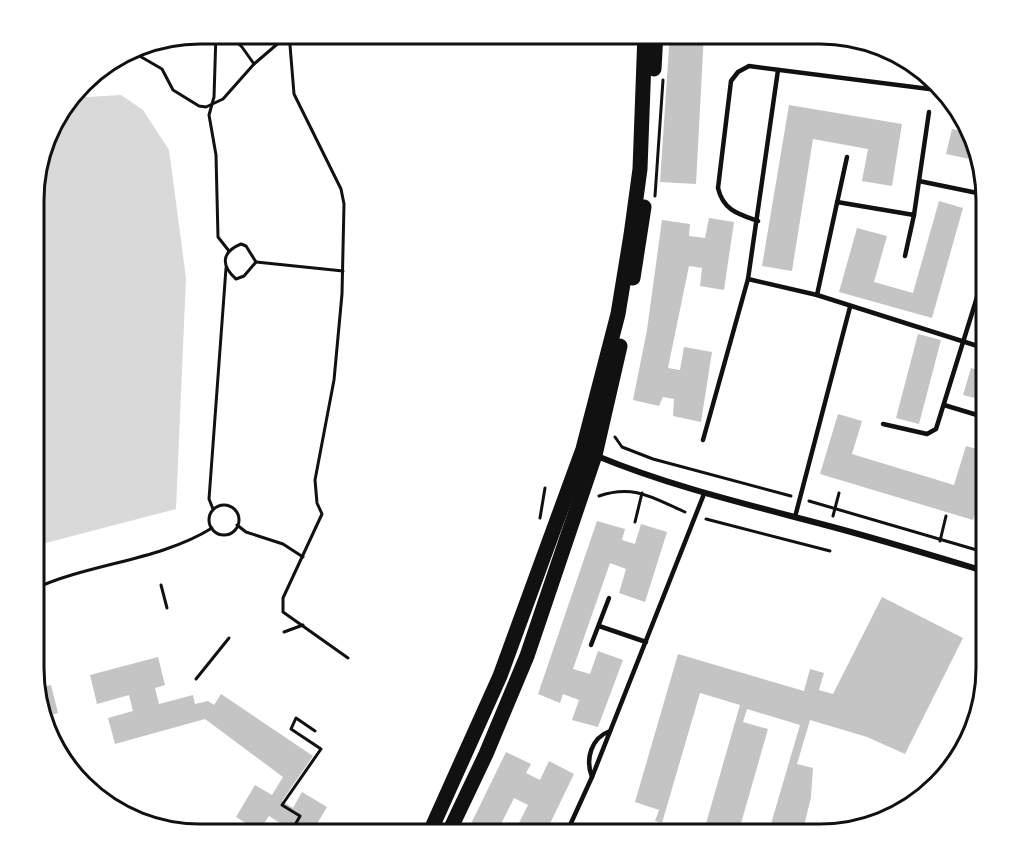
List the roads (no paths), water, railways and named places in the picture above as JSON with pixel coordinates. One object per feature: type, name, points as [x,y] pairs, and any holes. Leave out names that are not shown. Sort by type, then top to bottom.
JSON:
[{"type":"main road","points":[[453,824],[486,754],[527,656],[589,452],[618,314],[640,169],[645,44]]},
{"type":"main road","points":[[434,824],[500,676],[611,391],[641,240],[655,44]]},
{"type":"street","points":[[589,452],[648,477],[704,494],[831,526],[976,569]]},
{"type":"lane","points":[[758,221],[732,212],[721,201],[718,188],[732,81],[738,72],[749,66],[931,89]]},
{"type":"lane","points":[[704,440],[748,279],[778,70]]},
{"type":"lane","points":[[905,256],[920,181],[929,112]]},
{"type":"lane","points":[[817,296],[847,157]]},
{"type":"lane","points":[[920,181],[976,193]]},
{"type":"lane","points":[[837,202],[914,215]]},
{"type":"lane","points":[[748,279],[817,296],[976,346]]},
{"type":"lane","points":[[883,424],[932,433],[936,429],[976,300]]},
{"type":"lane","points":[[795,517],[850,307]]},
{"type":"lane","points":[[944,405],[976,415]]},
{"type":"lane","points":[[571,823],[592,777],[704,494]]},
{"type":"lane","points":[[591,645],[609,598]]},
{"type":"lane","points":[[599,626],[646,642]]},
{"type":"lane","points":[[592,777],[588,757],[594,743],[610,731]]}]
